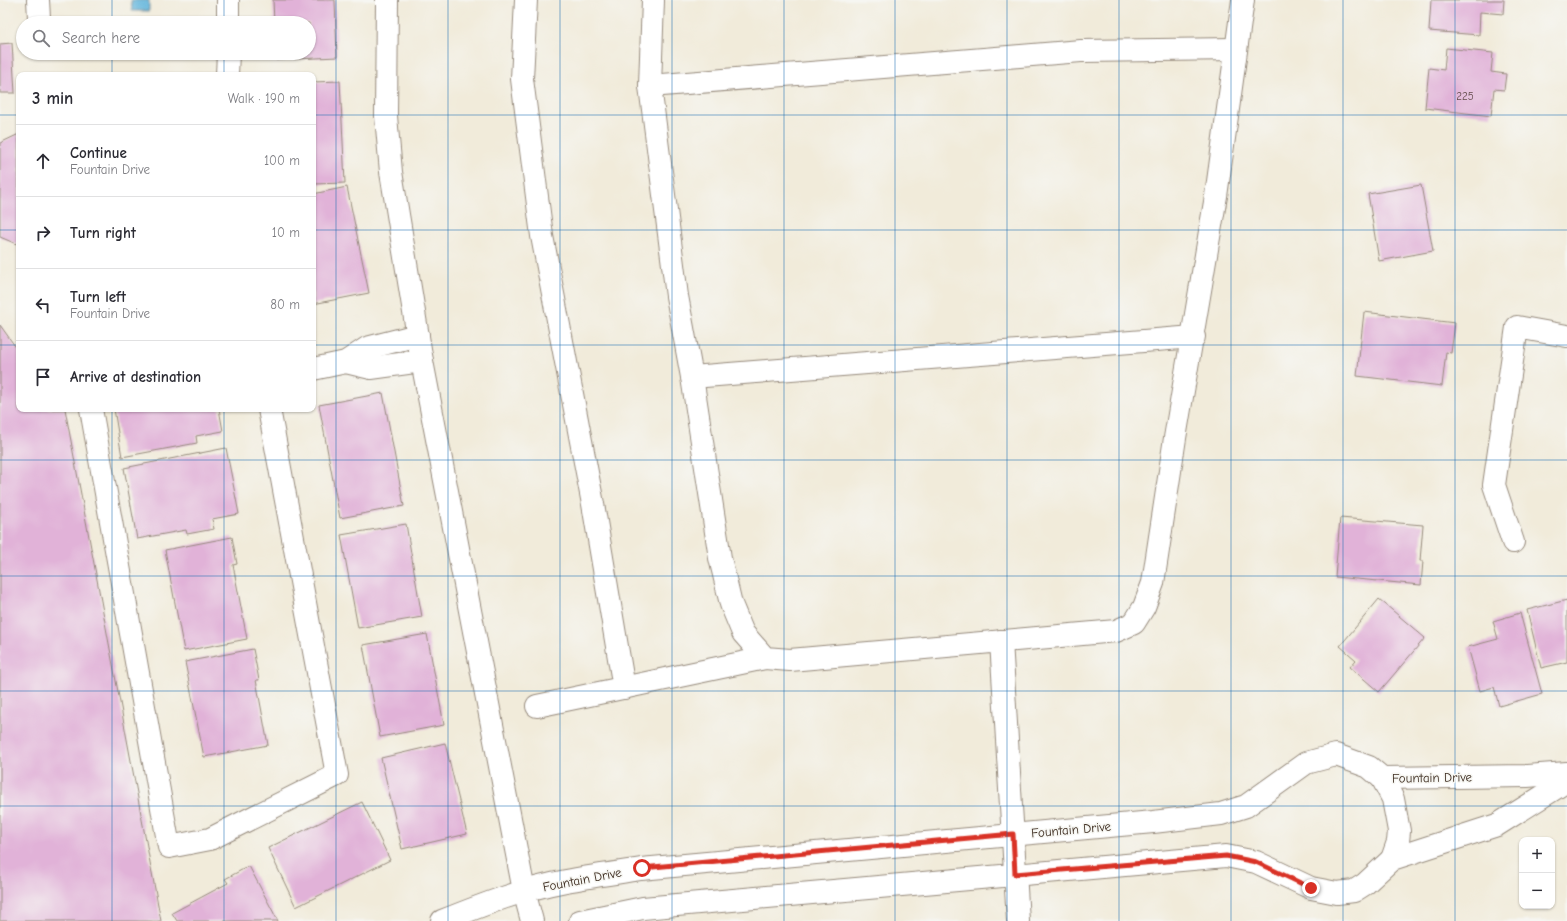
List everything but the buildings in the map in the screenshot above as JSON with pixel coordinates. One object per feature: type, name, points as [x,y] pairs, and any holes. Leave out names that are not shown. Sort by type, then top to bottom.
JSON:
[{"type":"street","points":[[228,0],[228,16]]},
{"type":"street","points":[[387,0],[386,116],[391,172],[422,361],[524,891],[532,921]]},
{"type":"street","points":[[526,0],[522,79],[542,236],[593,504],[624,688]]},
{"type":"street","points":[[653,0],[650,86],[677,296],[692,377],[720,558],[731,604],[744,633],[765,658]]},
{"type":"street","points":[[537,706],[765,658],[790,660],[1116,631],[1134,623],[1144,607],[1153,583],[1175,438],[1194,337],[1216,196],[1243,0]]},
{"type":"street","points":[[650,86],[1081,51],[1236,49]]},
{"type":"street","points":[[227,72],[228,60]]},
{"type":"street","points":[[1514,542],[1494,486],[1517,327],[1567,336]]},
{"type":"street","points":[[316,368],[346,362],[367,348],[418,335]]},
{"type":"street","points":[[692,377],[1194,337]]},
{"type":"street","points":[[346,362],[371,368],[422,361]]},
{"type":"street","points":[[92,412],[169,847],[210,839],[338,775],[270,412]]},
{"type":"street","points":[[1002,641],[1018,921]]},
{"type":"street","name":"Fountain Drive","points":[[442,921],[491,901],[524,891],[565,881],[642,868],[1153,822],[1221,814],[1246,806],[1306,763],[1336,755],[1369,767],[1382,778],[1527,776],[1567,773]]},
{"type":"street","points":[[580,921],[643,908],[1226,856],[1256,862],[1311,888],[1337,893],[1354,890],[1366,884],[1392,858],[1398,842],[1399,831],[1393,799],[1382,778]]},
{"type":"street","points":[[1392,858],[1497,825],[1567,781]]},
{"type":"water","points":[[131,0],[149,0],[149,11],[132,11]]},
{"type":"route","points":[[642,868],[1013,834],[1015,874],[1226,856],[1256,862],[1311,888]]}]
